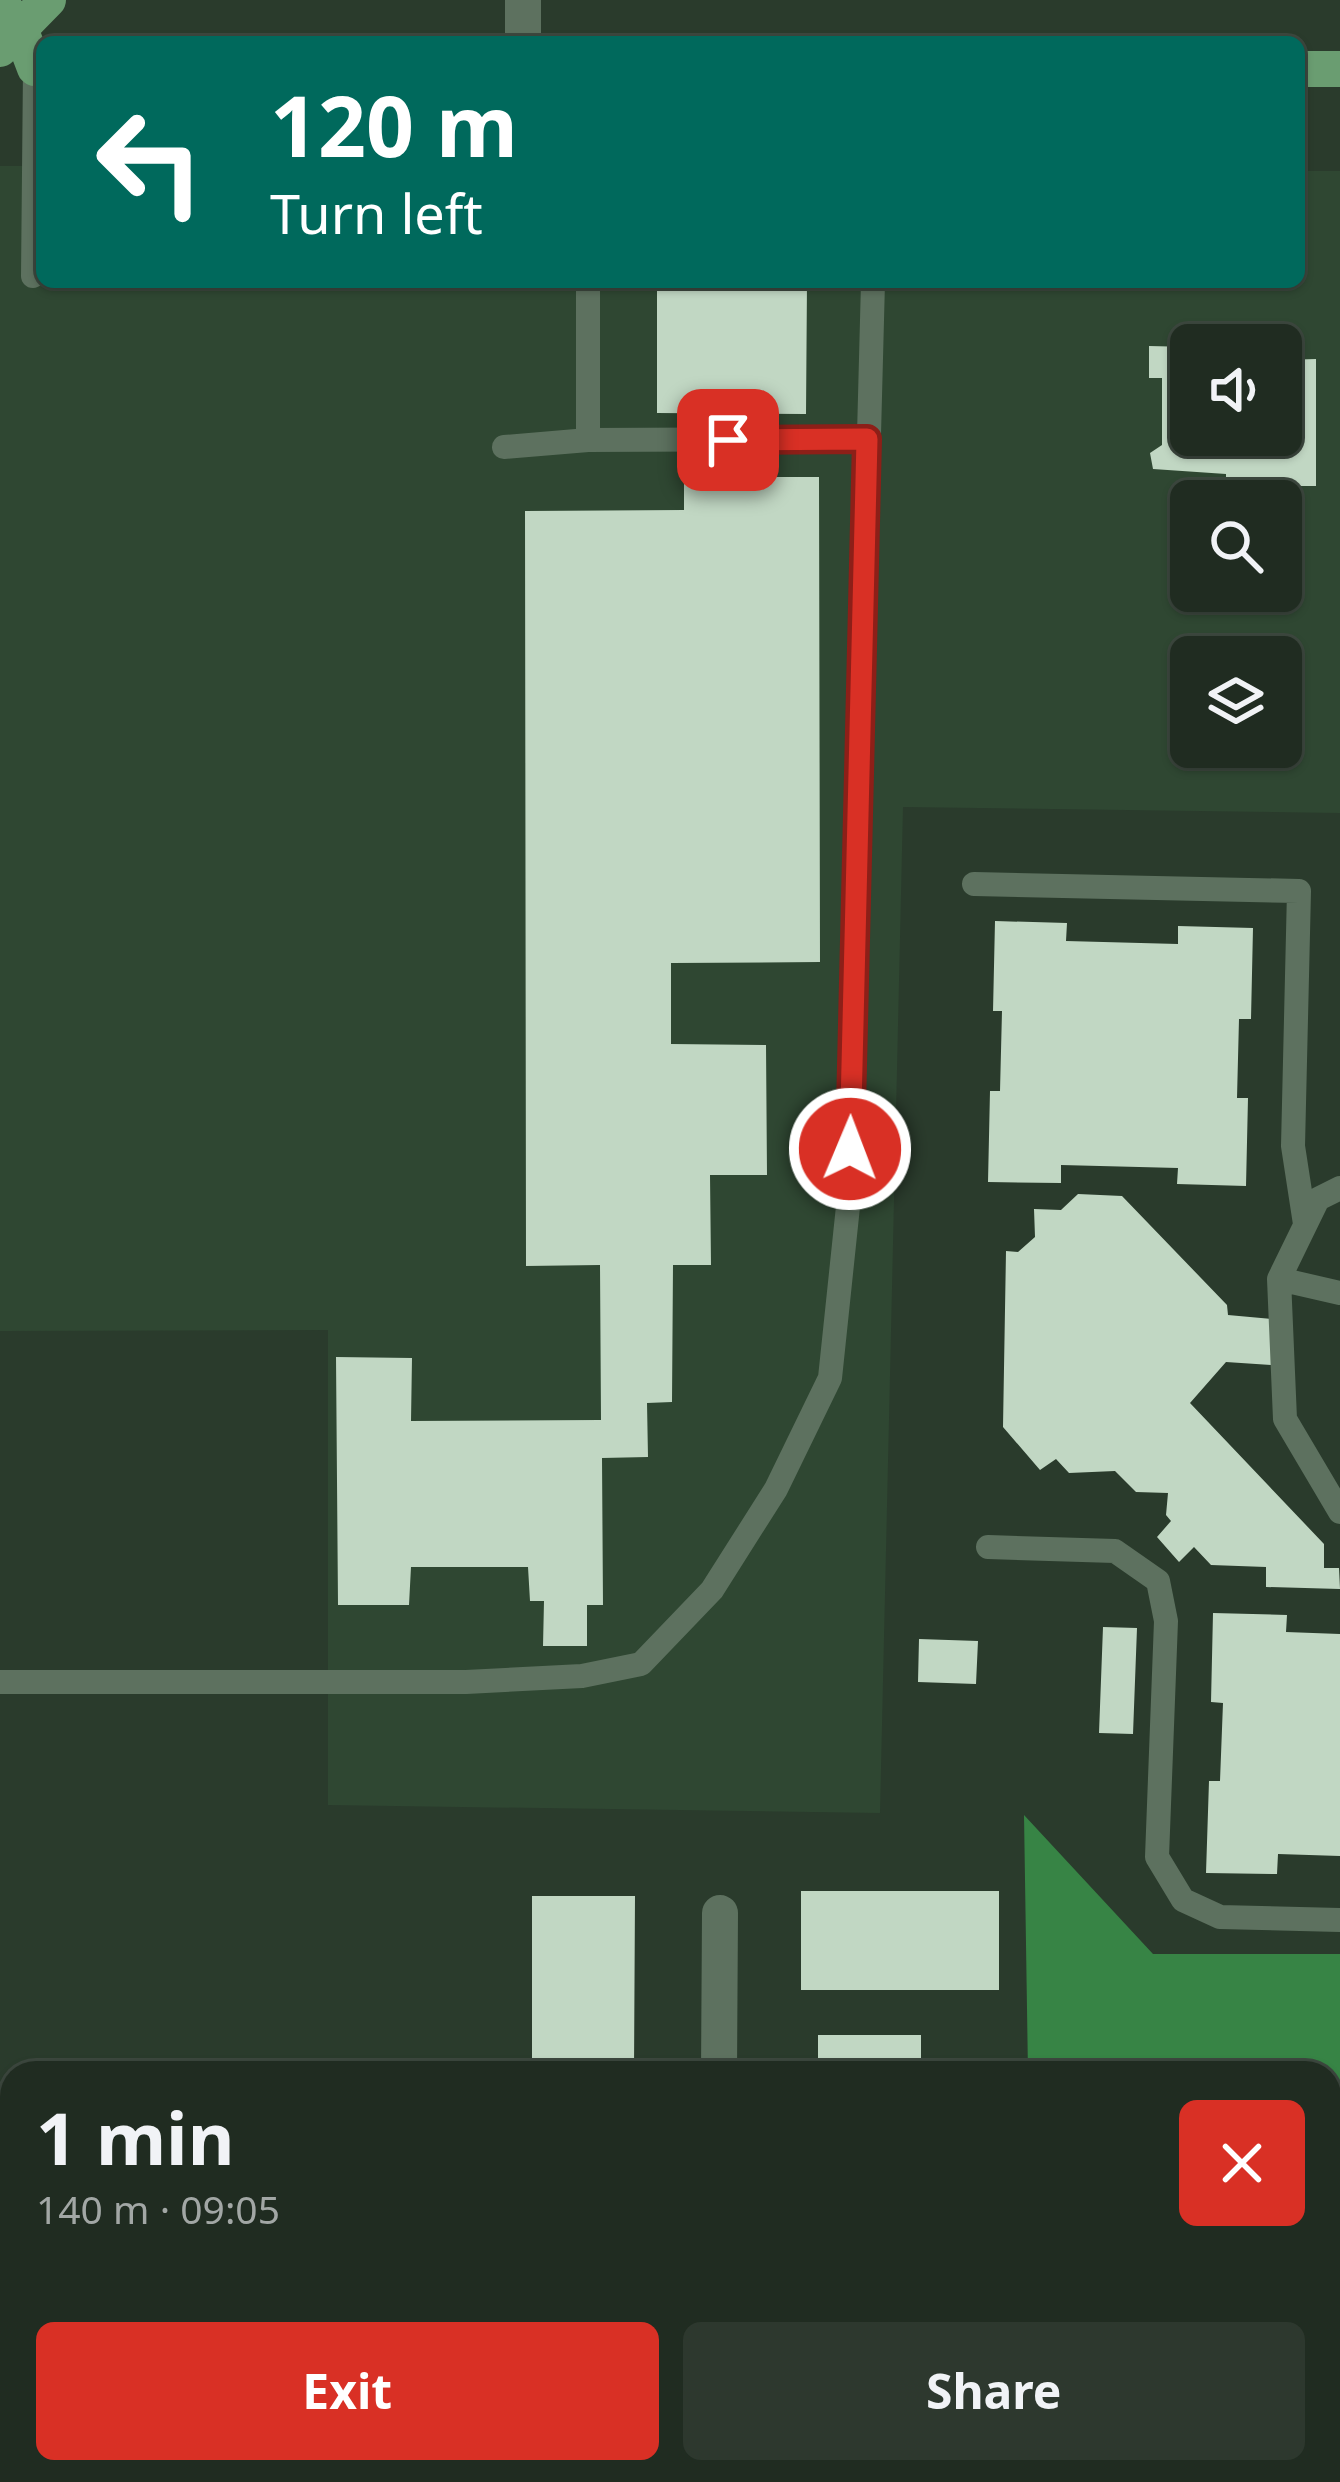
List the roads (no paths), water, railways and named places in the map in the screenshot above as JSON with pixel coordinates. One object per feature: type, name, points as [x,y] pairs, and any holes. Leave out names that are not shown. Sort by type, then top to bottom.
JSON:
[{"type":"main road","points":[[26,68],[6,26],[48,0]]},
{"type":"main road","points":[[1305,69],[1340,69]]},
{"type":"street","points":[[523,36],[524,0]]},
{"type":"street","points":[[719,2061],[720,1912]]},
{"type":"lane","points":[[26,68],[33,276]]},
{"type":"lane","points":[[588,288],[588,440]]},
{"type":"lane","points":[[0,1682],[466,1682],[582,1676],[641,1664],[712,1590],[776,1490],[830,1378],[849,1197],[873,288]]},
{"type":"lane","points":[[504,447],[588,440],[867,439]]},
{"type":"lane","points":[[974,884],[1299,891],[1293,1146],[1305,1224]]},
{"type":"lane","points":[[1340,1188],[1318,1199],[1279,1280],[1286,1419],[1340,1512]]},
{"type":"lane","points":[[1279,1280],[1340,1294]]},
{"type":"lane","points":[[988,1547],[1115,1551],[1158,1581],[1166,1621],[1157,1857],[1183,1900],[1220,1917],[1340,1920]]}]
